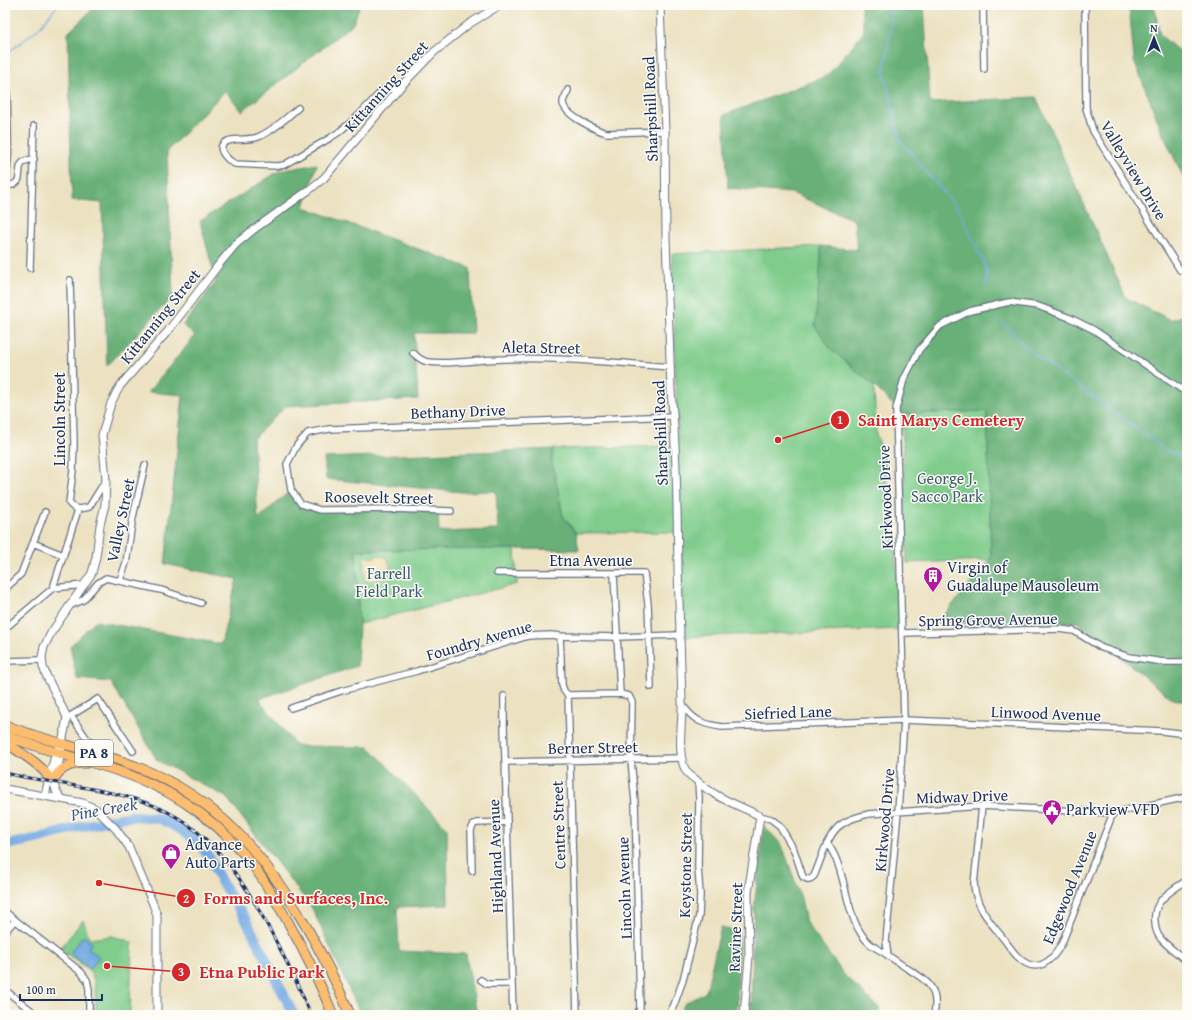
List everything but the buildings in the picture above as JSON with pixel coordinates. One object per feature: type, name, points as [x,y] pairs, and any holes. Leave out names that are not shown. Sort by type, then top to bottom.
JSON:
[{"type":"highway","points":[[5,67],[5,177]]},
{"type":"highway","name":"PA 8","points":[[5,725],[22,732],[126,762],[167,780],[197,798],[233,827],[263,862],[291,902],[323,958],[350,1015]]},
{"type":"highway","name":"PA 8","points":[[5,735],[132,776],[165,791],[201,814],[218,828],[233,842],[254,867],[275,898],[300,944],[333,1015]]},
{"type":"highway","points":[[5,742],[41,767],[52,777],[71,764],[96,764]]},
{"type":"street","name":"Kittanning Street","points":[[42,660],[44,647],[49,636],[92,573],[105,505],[106,480],[102,435],[111,402],[120,386],[168,331],[236,244],[324,178],[399,88],[434,52],[470,24],[500,5]]},
{"type":"street","name":"Sharpshill Road","points":[[660,5],[665,131],[666,237],[671,391],[674,416],[682,704],[681,758]]},
{"type":"street","points":[[983,5],[984,69]]},
{"type":"street","name":"Valleyview Drive","points":[[1085,5],[1086,108],[1093,130],[1180,270]]},
{"type":"street","points":[[298,108],[278,124],[253,139],[228,141],[223,143],[222,151],[225,156],[229,161],[235,164],[284,165],[339,132],[358,116],[385,89],[399,88]]},
{"type":"street","points":[[568,90],[563,101],[568,112],[599,131],[615,133],[665,131]]},
{"type":"street","points":[[30,268],[34,126]]},
{"type":"street","points":[[5,186],[16,184],[19,180],[20,165],[26,160],[34,158]]},
{"type":"street","name":"Lincoln Street","points":[[70,280],[74,444],[73,471],[69,503],[72,507],[78,510]]},
{"type":"street","name":"Kirkwood Drive","points":[[888,956],[886,941],[898,812],[904,720],[896,409],[904,379],[920,350],[940,326],[970,311],[1009,302],[1038,306],[1070,318],[1094,330],[1187,393]]},
{"type":"street","name":"Aleta Street","points":[[413,353],[423,361],[430,362],[504,359],[576,359],[671,367]]},
{"type":"street","name":"Bethany Drive","points":[[291,490],[287,464],[297,445],[308,433],[329,429],[674,416]]},
{"type":"street","name":"Valley Street","points":[[120,580],[126,563],[133,518],[145,465]]},
{"type":"street","points":[[5,626],[8,626],[53,588],[78,510],[89,507],[106,480]]},
{"type":"street","name":"Roosevelt Street","points":[[291,490],[301,504],[320,510],[393,509],[451,511]]},
{"type":"street","points":[[5,589],[21,574],[45,512]]},
{"type":"street","points":[[33,543],[63,555]]},
{"type":"street","name":"Etna Avenue","points":[[497,573],[644,573],[648,604],[651,687]]},
{"type":"street","points":[[568,695],[620,694],[614,574]]},
{"type":"street","points":[[69,606],[83,600],[98,583],[106,578],[161,590],[201,603]]},
{"type":"street","points":[[53,588],[84,585]]},
{"type":"street","name":"Spring Grove Avenue","points":[[902,633],[1060,629],[1074,631],[1102,648],[1129,657],[1164,662],[1187,662]]},
{"type":"street","name":"Foundry Avenue","points":[[292,708],[341,691],[417,671],[528,636],[551,635],[617,637],[679,635]]},
{"type":"street","name":"Centre Street","points":[[560,636],[562,685],[568,695],[577,1015]]},
{"type":"street","points":[[5,661],[42,660],[47,677],[66,714],[90,743]]},
{"type":"street","name":"Lincoln Avenue","points":[[620,694],[629,696],[632,702],[631,760],[635,802],[640,1009],[636,1015]]},
{"type":"street","name":"Highland Avenue","points":[[504,696],[513,1015]]},
{"type":"street","points":[[45,796],[69,717],[98,698],[133,751]]},
{"type":"street","name":"Siefried Lane","points":[[682,704],[688,713],[695,719],[708,725],[722,727],[904,720]]},
{"type":"street","name":"Linwood Avenue","points":[[904,720],[1162,731],[1187,734]]},
{"type":"street","points":[[681,758],[687,772],[698,782],[720,797],[760,816]]},
{"type":"street","name":"Berner Street","points":[[505,762],[681,758]]},
{"type":"street","points":[[52,777],[55,789],[61,799]]},
{"type":"street","name":"Keystone Street","points":[[669,1015],[674,1006],[683,980],[690,945],[699,916],[698,782]]},
{"type":"street","points":[[5,789],[87,804],[101,813],[126,842],[133,855],[156,912],[157,1015]]},
{"type":"street","name":"Midway Drive","points":[[760,816],[771,819],[780,826],[794,850],[803,877],[807,880],[814,876],[827,843],[840,824],[852,818],[868,814],[982,806],[1113,813],[1187,797]]},
{"type":"street","name":"Edgewood Avenue","points":[[982,806],[974,884],[978,903],[990,922],[1018,957],[1027,964],[1035,965],[1044,964],[1057,953],[1113,813]]},
{"type":"street","name":"Ravine Street","points":[[744,1015],[749,957],[748,893],[760,816]]},
{"type":"street","points":[[472,871],[471,830],[474,824],[507,822]]},
{"type":"street","points":[[827,843],[839,866],[854,920],[860,932],[870,944],[921,978],[930,986],[935,996],[936,1006],[934,1015]]},
{"type":"street","points":[[1187,880],[1159,902],[1155,909],[1154,916],[1156,932],[1161,939],[1187,962]]},
{"type":"street","points":[[5,912],[81,972],[87,980],[89,989],[89,1015]]},
{"type":"street","points":[[5,932],[15,920]]},
{"type":"street","points":[[481,980],[487,984],[511,984]]},
{"type":"street","points":[[5,990],[37,1015]]},
{"type":"green space","points":[[97,5],[360,5],[353,24],[242,111],[225,91],[167,151],[173,296],[107,366],[102,203],[72,200],[68,33]]},
{"type":"green space","points":[[861,5],[924,5],[930,103],[1036,97],[1126,298],[1171,320],[1187,314],[1187,701],[1172,699],[1077,622],[937,623],[991,560],[987,411],[902,414],[874,386],[830,348],[815,326],[821,246],[857,250],[854,220],[792,193],[728,188],[724,115],[827,76],[864,32]]},
{"type":"green space","points":[[1129,5],[1154,5],[1160,35],[1187,58],[1187,185],[1162,132],[1134,60]]},
{"type":"green space","points":[[317,164],[304,207],[470,268],[473,333],[414,333],[418,399],[286,406],[253,439],[258,519],[291,490],[301,504],[320,510],[438,511],[439,532],[498,530],[496,491],[461,492],[326,479],[324,458],[553,449],[552,462],[563,516],[576,533],[579,550],[356,550],[359,624],[357,666],[259,699],[296,746],[369,747],[447,828],[448,905],[397,907],[399,951],[466,954],[477,1015],[361,1015],[312,908],[226,797],[157,760],[111,682],[77,679],[70,646],[95,621],[221,644],[237,579],[165,564],[183,395],[148,392],[195,336],[183,325],[216,282],[200,221],[279,171]]},
{"type":"green space","points":[[821,246],[830,348],[874,386],[876,434],[885,458],[888,519],[894,522],[899,629],[683,637],[680,532],[576,533],[563,516],[552,462],[553,449],[678,446],[672,254]]},
{"type":"green space","name":"George J. Sacco Park","points":[[987,411],[991,560],[907,563],[902,414]]},
{"type":"green space","name":"Farrell Field Park","points":[[515,549],[517,584],[359,624],[355,550]]},
{"type":"green space","points":[[764,826],[782,845],[801,898],[806,923],[845,976],[880,1009],[877,1015],[751,1015],[754,908]]},
{"type":"green space","points":[[83,920],[90,939],[112,936],[132,942],[130,1013],[96,1013],[95,983],[90,971],[60,949]]},
{"type":"green space","points":[[721,927],[739,933],[737,1015],[678,1015],[685,1003],[706,992]]},
{"type":"sand","points":[[375,555],[386,557],[389,561],[390,570],[383,579],[365,580],[365,570],[363,567],[365,566],[365,562],[363,559],[366,556],[370,558],[375,557]]},
{"type":"water","points":[[83,936],[92,943],[88,948],[99,957],[90,969],[70,953]]},
{"type":"waterway","points":[[5,55],[38,29],[58,5]]},
{"type":"waterway","points":[[890,5],[892,22],[884,72],[901,142],[959,210],[987,270],[986,285]]},
{"type":"waterway","points":[[1002,322],[1031,352],[1169,452],[1187,457]]},
{"type":"waterway","name":"Pine Creek","points":[[5,845],[36,839],[79,827],[134,816],[157,818],[180,829],[200,845],[209,857],[222,883],[245,918],[294,1015]]},
{"type":"railway","points":[[5,773],[95,789],[130,798],[168,812],[188,824],[205,838],[235,872],[259,910],[281,951],[311,1015]]},
{"type":"place","name":"Saint Marys Cemetery","points":[[778,440]]},
{"type":"place","name":"Virgin of Guadalupe Mausoleum","points":[[933,593]]},
{"type":"place","name":"Parkview VFD","points":[[1052,826]]},
{"type":"place","name":"Advance Auto Parts","points":[[171,870]]},
{"type":"place","name":"Forms and Surfaces, Inc.","points":[[99,883]]},
{"type":"place","name":"Etna Public Park","points":[[107,966]]}]
